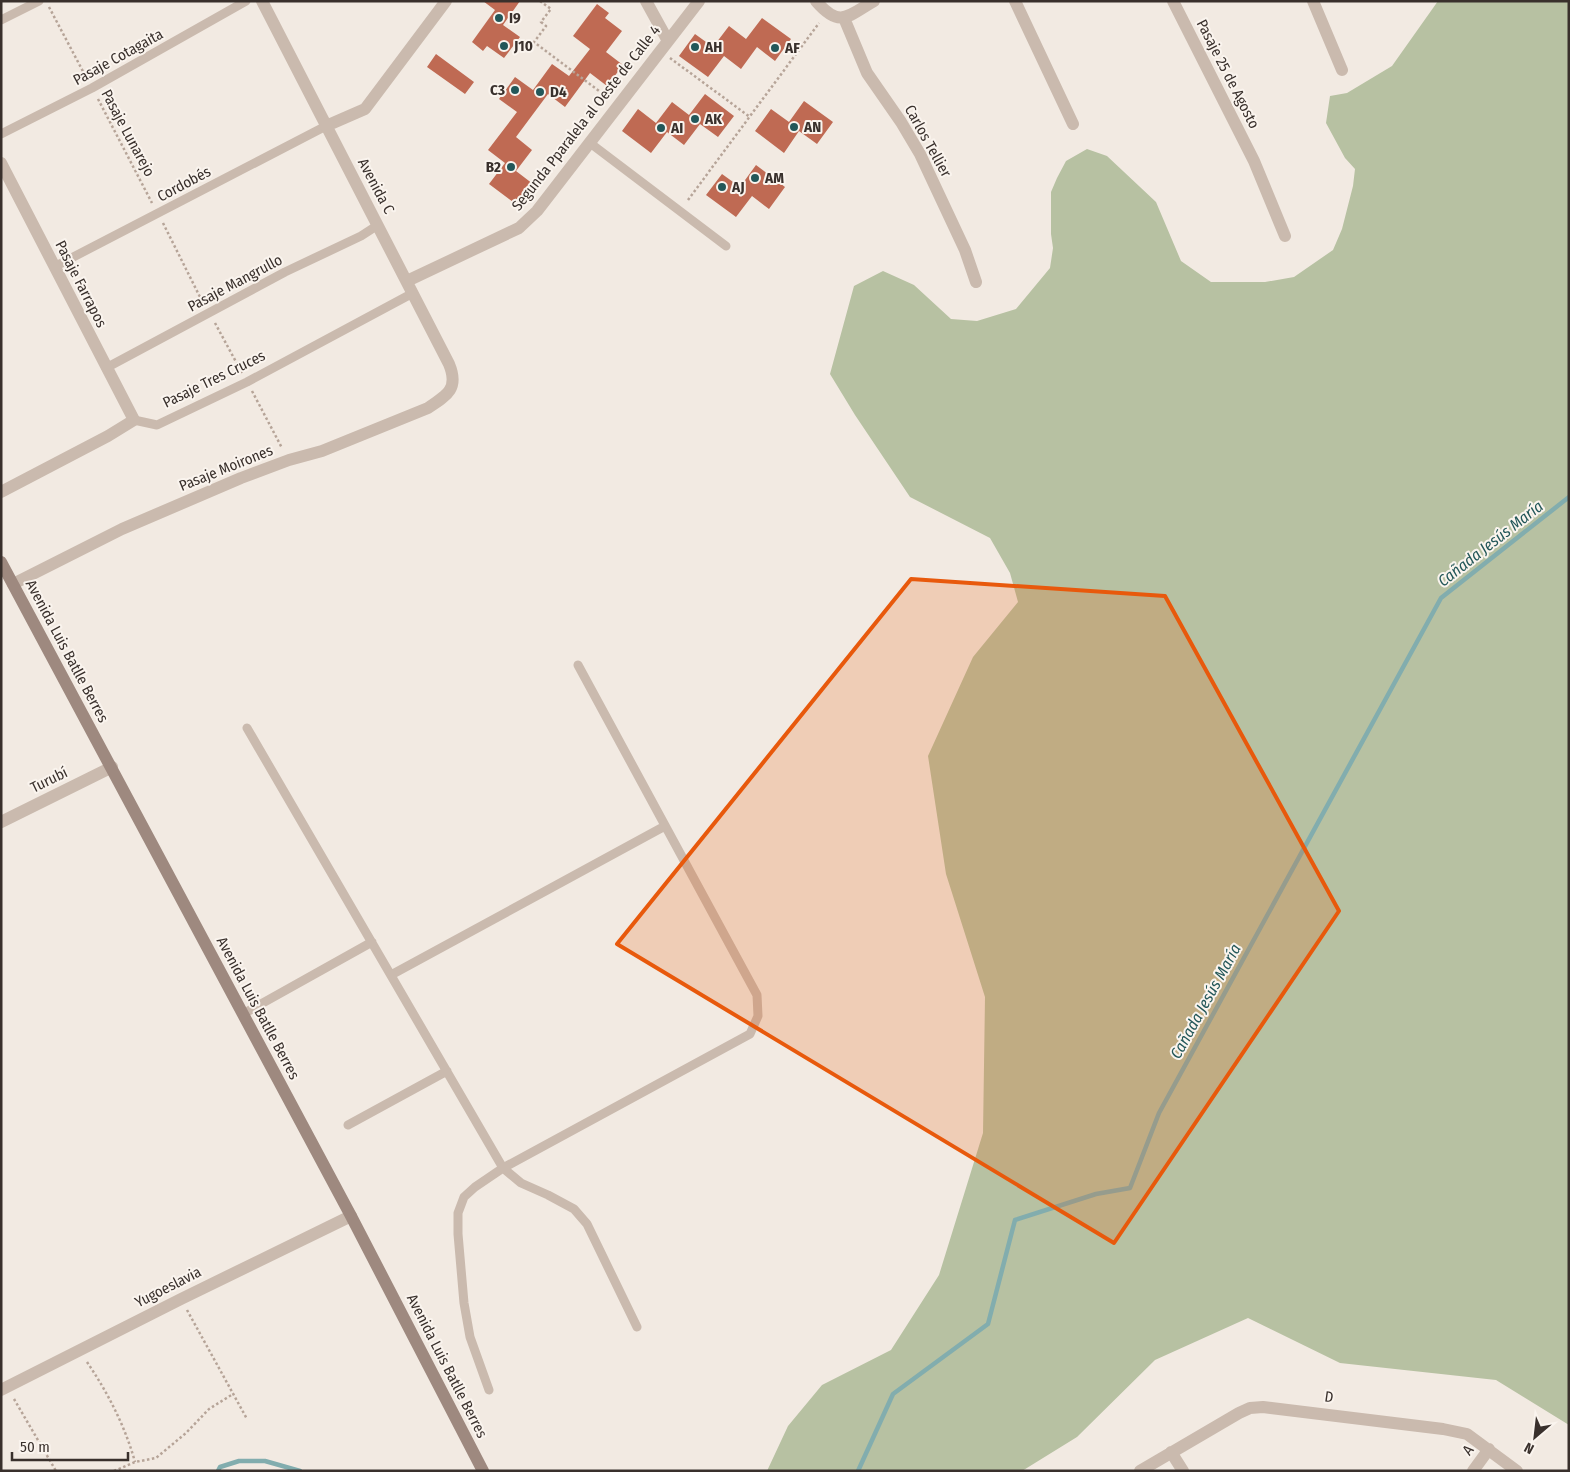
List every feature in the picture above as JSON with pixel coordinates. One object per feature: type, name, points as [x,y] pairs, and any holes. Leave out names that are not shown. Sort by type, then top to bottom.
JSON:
[{"type":"main road","name":"Avenida Luis Batlle Berres","points":[[1,562],[352,1216],[483,1471]]},
{"type":"street","name":"Avenida C","points":[[262,1],[454,375],[452,387]]},
{"type":"street","points":[[326,126],[365,109],[446,1]]},
{"type":"street","points":[[646,1],[664,46]]},
{"type":"street","name":"Segunda Pparalela al Oeste de Calle 4","points":[[407,281],[519,228],[537,211],[699,1]]},
{"type":"street","points":[[816,1],[834,17],[844,18],[867,3]]},
{"type":"street","points":[[1015,1],[1074,124]]},
{"type":"street","name":"Pasaje 25 de Agosto","points":[[1173,1],[1254,161],[1285,236]]},
{"type":"street","points":[[1313,1],[1342,70]]},
{"type":"street","name":"Carlos Tellier","points":[[844,18],[867,73],[901,122],[920,154],[965,250],[976,282]]},
{"type":"street","name":"Pasaje Farrapos","points":[[1,163],[134,420]]},
{"type":"street","name":"Pasaje Moirones","points":[[12,584],[122,529],[241,478],[288,460],[322,450],[428,408],[442,399],[452,387]]},
{"type":"street","points":[[1,492],[108,436],[134,420]]},
{"type":"street","name":"Turubí","points":[[1,822],[112,768]]},
{"type":"street","name":"Yugoeslavia","points":[[4,1389],[181,1299],[352,1216]]},
{"type":"street","name":"D","points":[[1140,1471],[1239,1413],[1250,1408],[1263,1406],[1443,1429],[1467,1434],[1490,1449],[1517,1471]]},
{"type":"street","name":"A","points":[[1473,1471],[1490,1449]]},
{"type":"street","points":[[1171,1452],[1183,1471]]},
{"type":"lane","points":[[1,20],[38,1]]},
{"type":"lane","name":"Pasaje Cotagaita","points":[[1,134],[92,88],[246,1]]},
{"type":"lane","name":"Cordobés","points":[[54,267],[326,126]]},
{"type":"lane","points":[[590,143],[726,246]]},
{"type":"lane","name":"Pasaje Mangrullo","points":[[106,368],[285,272],[361,236],[378,225]]},
{"type":"lane","name":"Pasaje Tres Cruces","points":[[134,420],[157,425],[247,382],[413,293]]},
{"type":"lane","points":[[489,1390],[470,1337],[466,1312],[458,1234],[458,1213],[464,1196],[503,1168],[750,1034],[758,1016],[757,995],[578,665]]},
{"type":"lane","points":[[247,728],[503,1168],[522,1184],[574,1209],[586,1224],[637,1327]]},
{"type":"lane","points":[[391,976],[665,826]]},
{"type":"lane","points":[[243,1014],[372,942]]},
{"type":"lane","points":[[348,1125],[447,1071]]},
{"type":"path","name":"Pasaje Lunarejo","points":[[46,1],[184,267],[288,460]]},
{"type":"path","points":[[540,1],[551,9],[541,22],[546,26],[534,42],[618,105]]},
{"type":"path","points":[[688,200],[828,12]]},
{"type":"path","points":[[664,46],[750,117]]},
{"type":"path","points":[[181,1299],[247,1419]]},
{"type":"path","points":[[79,1351],[106,1392],[129,1440],[135,1462]]},
{"type":"path","points":[[4,1389],[56,1471]]},
{"type":"path","points":[[114,1471],[135,1462],[156,1458],[186,1433],[209,1409],[233,1394]]},
{"type":"highlighted area","points":[[911,579],[1165,596],[1339,911],[1114,1243],[617,944]]},
{"type":"green space","points":[[1438,1],[1569,1],[1569,1425],[1496,1380],[1340,1363],[1248,1318],[1155,1360],[1077,1437],[1022,1471],[767,1471],[788,1426],[822,1385],[891,1350],[939,1275],[983,1133],[985,997],[946,874],[928,756],[973,657],[1018,602],[1010,573],[990,538],[910,497],[830,374],[854,286],[883,271],[914,285],[951,319],[977,321],[1016,309],[1050,268],[1053,248],[1051,192],[1057,178],[1066,161],[1087,149],[1107,156],[1156,202],[1181,261],[1211,282],[1265,282],[1294,277],[1333,250],[1342,229],[1353,186],[1355,169],[1345,158],[1326,123],[1330,96],[1347,93],[1392,66]]},
{"type":"building","points":[[483,1],[520,1],[503,25],[520,37],[504,58],[487,46],[483,51],[472,42],[495,10]]},
{"type":"building","points":[[597,4],[609,13],[605,18],[622,31],[606,52],[623,65],[607,86],[590,73],[565,107],[548,94],[516,137],[532,150],[516,171],[533,184],[517,205],[489,184],[505,163],[488,150],[517,112],[499,99],[515,77],[533,90],[552,64],[569,76],[590,49],[573,36]]},
{"type":"building","points":[[762,18],[791,39],[775,61],[757,47],[741,69],[724,56],[708,77],[679,56],[695,34],[713,47],[729,26],[746,39]]},
{"type":"building","points":[[436,54],[474,82],[465,94],[427,67]]},
{"type":"building","points":[[705,94],[734,116],[718,137],[700,124],[684,145],[667,132],[651,153],[622,131],[638,109],[656,123],[672,102],[689,115]]},
{"type":"building","points":[[804,101],[833,122],[817,144],[799,131],[784,153],[755,131],[771,109],[789,122]]},
{"type":"building","points":[[756,165],[785,187],[769,209],[752,196],[736,217],[706,195],[722,174],[740,187]]},
{"type":"waterway","name":"Cañada Jesús María","points":[[858,1471],[893,1394],[988,1324],[1015,1220],[1096,1194],[1130,1188],[1159,1113],[1441,598],[1569,497]]},
{"type":"waterway","name":"Cañada Jesús María","points":[[218,1471],[220,1467],[239,1461],[265,1461],[300,1471]]},
{"type":"place","name":"I9","points":[[499,18]]},
{"type":"place","name":"J10","points":[[504,46]]},
{"type":"place","name":"AH","points":[[695,47]]},
{"type":"place","name":"AF","points":[[775,48]]},
{"type":"place","name":"C3","points":[[515,90]]},
{"type":"place","name":"D4","points":[[540,92]]},
{"type":"place","name":"AK","points":[[695,119]]},
{"type":"place","name":"AN","points":[[794,127]]},
{"type":"place","name":"AI","points":[[661,128]]},
{"type":"place","name":"B2","points":[[511,167]]},
{"type":"place","name":"AM","points":[[755,178]]},
{"type":"place","name":"AJ","points":[[722,187]]}]
